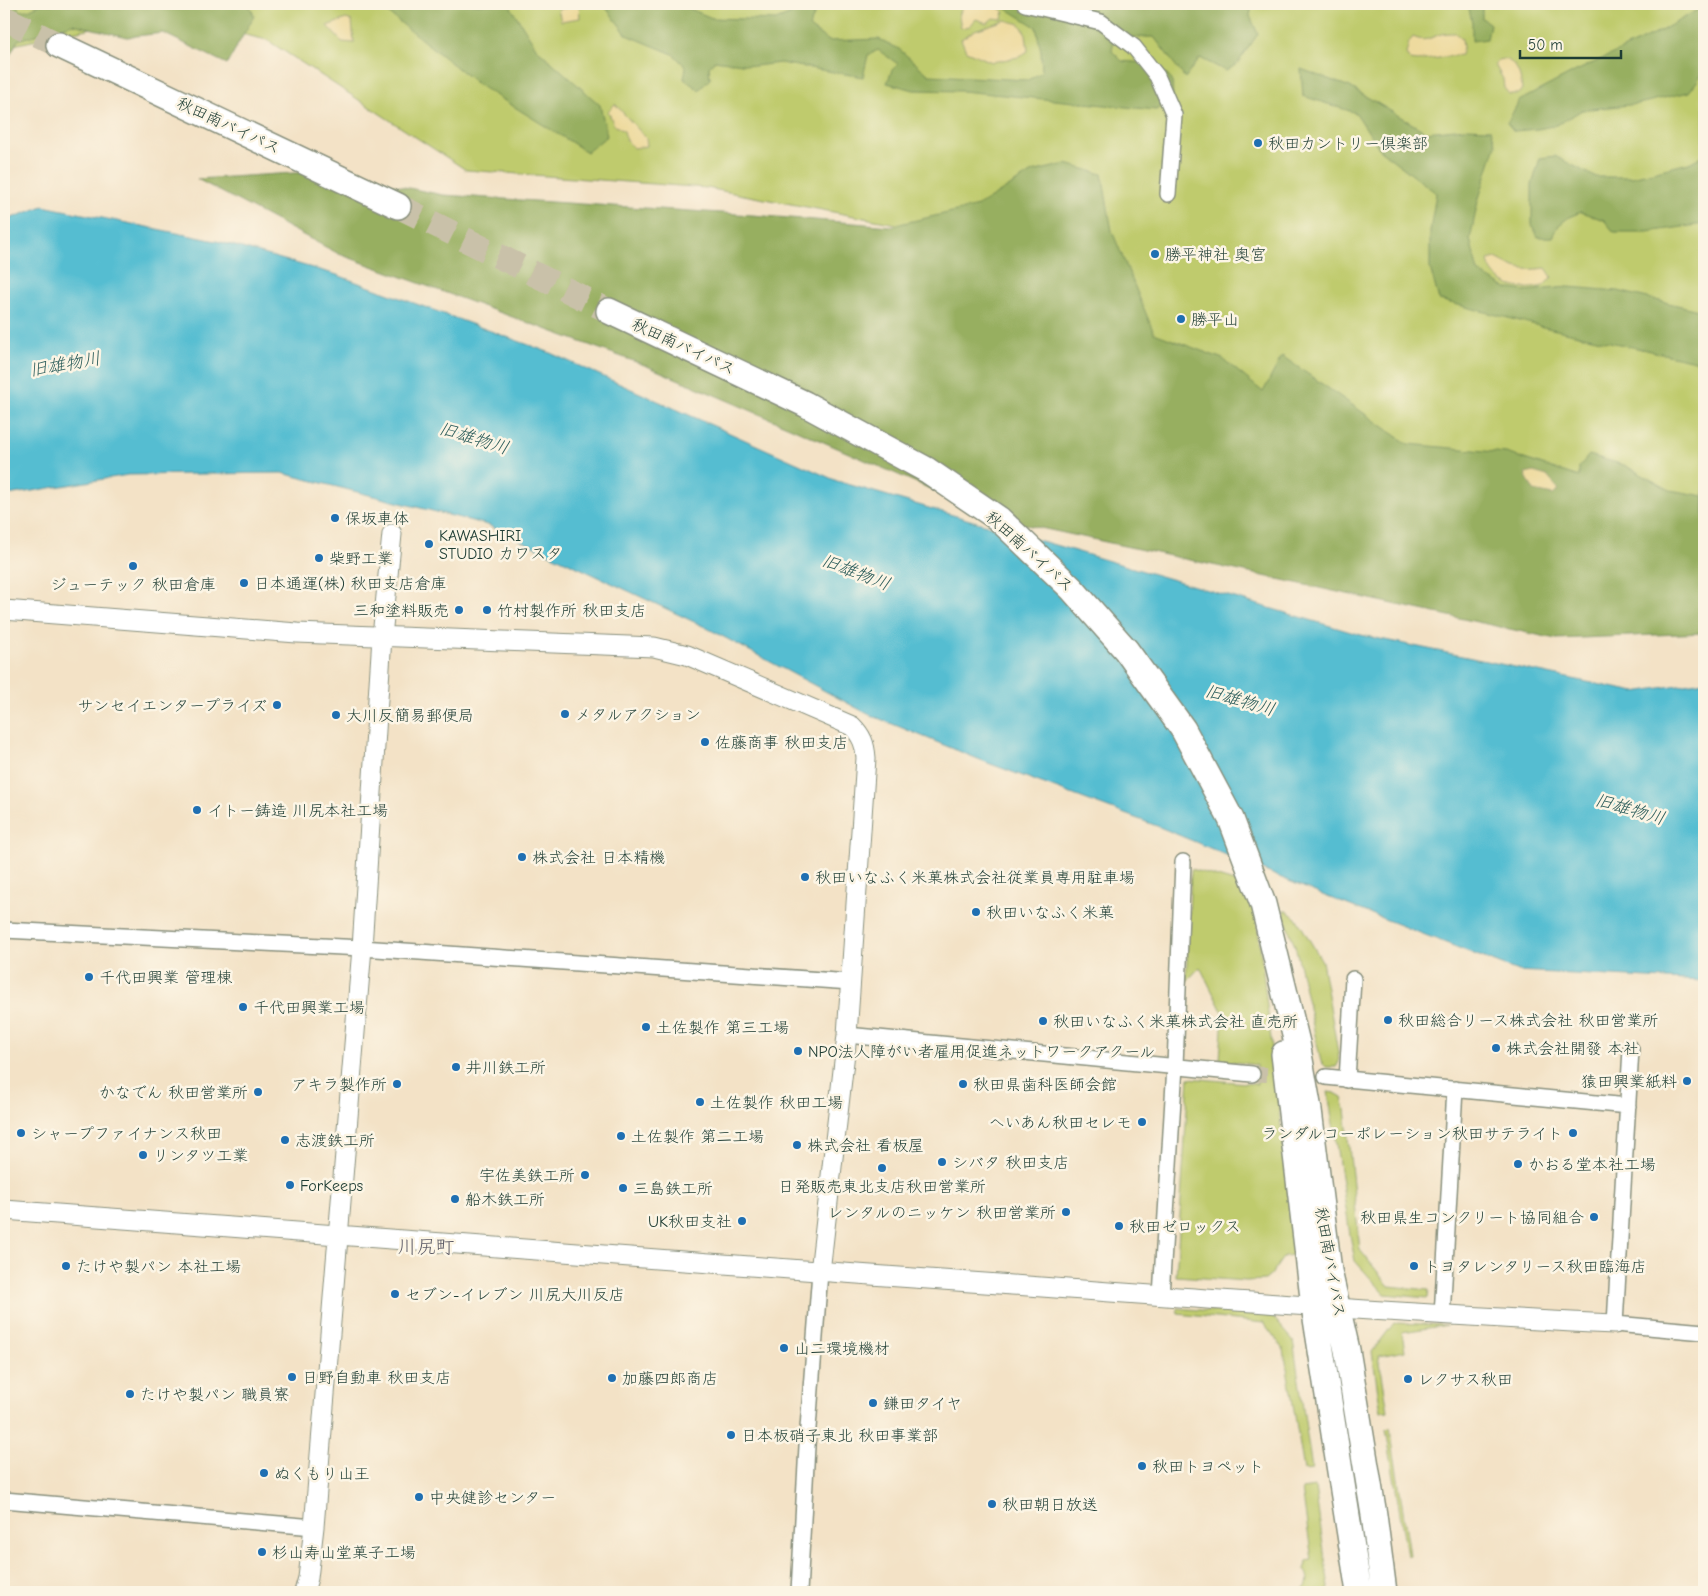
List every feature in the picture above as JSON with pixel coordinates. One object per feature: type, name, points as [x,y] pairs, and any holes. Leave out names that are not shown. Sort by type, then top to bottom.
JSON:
[{"type":"highway","name":"秋田南バイパス","points":[[59,45],[398,206]]},
{"type":"highway","name":"秋田南バイパス","points":[[609,310],[806,404],[927,470],[999,520],[1072,588],[1126,650],[1183,729],[1231,819],[1263,904],[1297,1043],[1309,1110],[1329,1271],[1339,1308],[1374,1515],[1384,1592]]},
{"type":"highway","name":"秋田南バイパス","points":[[1271,933],[1314,1306],[1359,1592]]},
{"type":"street","points":[[1025,4],[1101,22],[1134,47],[1157,76],[1174,115],[1168,194]]},
{"type":"street","points":[[304,1592],[308,1578],[314,1527],[362,948],[382,637],[392,534]]},
{"type":"street","points":[[4,610],[297,633],[670,650],[705,662],[852,726],[861,735],[865,746],[866,758],[851,982],[847,1035],[820,1272],[798,1592]]},
{"type":"street","points":[[1160,1296],[1175,1066],[1183,862]]},
{"type":"street","points":[[4,930],[362,948],[851,982]]},
{"type":"street","points":[[1347,1080],[1352,979]]},
{"type":"street","points":[[847,1035],[1252,1074]]},
{"type":"street","points":[[1614,1324],[1631,1049]]},
{"type":"street","points":[[1326,1077],[1628,1106]]},
{"type":"street","points":[[1442,1316],[1455,1089]]},
{"type":"street","points":[[4,1210],[820,1272],[1442,1316],[1614,1324],[1704,1332]]},
{"type":"street","points":[[4,1500],[314,1527]]},
{"type":"green space","name":"秋田カントリー倶楽部","points":[[4,4],[1704,4],[1704,535],[1360,465],[1017,247],[707,188],[466,170],[267,40],[156,14],[4,47]]},
{"type":"green space","points":[[4,4],[17,4],[19,11],[28,10],[41,4],[249,4],[254,16],[227,64],[163,33],[127,37],[73,24],[18,40],[4,66]]},
{"type":"green space","points":[[377,4],[509,4],[537,49],[600,105],[607,136],[587,152],[479,85]]},
{"type":"green space","points":[[603,4],[678,4],[712,18],[776,20],[791,14],[793,4],[819,4],[809,27],[829,41],[879,39],[899,49],[929,75],[1028,80],[1042,72],[1041,51],[1036,27],[999,4],[1252,4],[1250,16],[1258,34],[1237,64],[1226,71],[1200,58],[1185,78],[1154,37],[1114,38],[1112,51],[1122,61],[1156,64],[1172,80],[1173,100],[1156,110],[962,91],[914,90],[887,83],[892,70],[898,64],[878,50],[868,55],[863,77],[780,63],[755,66],[715,60],[709,67],[710,79],[699,90],[684,79],[686,67],[673,54],[627,35]]},
{"type":"green space","points":[[1468,4],[1482,4],[1482,18],[1490,24],[1487,39],[1472,41],[1472,22]]},
{"type":"green space","points":[[1704,6],[1704,72],[1689,92],[1638,104],[1582,110],[1557,125],[1538,129],[1514,131],[1507,123],[1519,101],[1574,72],[1659,32]]},
{"type":"green space","points":[[1301,69],[1350,87],[1426,132],[1465,128],[1491,129],[1496,145],[1478,201],[1470,239],[1478,272],[1506,288],[1524,291],[1568,287],[1618,291],[1698,310],[1704,308],[1704,363],[1543,327],[1439,300],[1430,268],[1430,232],[1436,193],[1380,150],[1356,113],[1303,96]]},
{"type":"green space","points":[[1704,155],[1704,224],[1647,232],[1614,232],[1604,220],[1581,212],[1569,217],[1559,225],[1553,237],[1538,237],[1532,225],[1532,185],[1540,158],[1555,156],[1595,177],[1632,177],[1689,163]]},
{"type":"green space","points":[[1066,164],[1102,174],[1112,231],[1154,333],[1223,359],[1263,392],[1282,356],[1408,444],[1506,453],[1579,477],[1579,467],[1589,455],[1624,465],[1670,490],[1704,496],[1704,633],[1556,639],[999,519],[647,366],[339,254],[197,179],[326,171],[443,195],[891,226],[978,206],[1032,172]]},
{"type":"green space","points":[[1191,869],[1244,885],[1257,919],[1296,1255],[1284,1256],[1271,1275],[1265,1280],[1246,1281],[1176,1276],[1189,1078],[1257,1084],[1256,1065],[1220,1060],[1223,1013],[1200,967],[1186,982]]},
{"type":"green space","points":[[1284,911],[1287,911],[1297,919],[1322,961],[1338,1052],[1339,1062],[1336,1067],[1326,1067],[1321,1062],[1296,949],[1284,916]]},
{"type":"green space","points":[[1328,1092],[1342,1097],[1345,1109],[1360,1250],[1389,1286],[1429,1290],[1428,1298],[1385,1294],[1355,1261]]},
{"type":"green space","points":[[1177,1308],[1272,1316],[1293,1340],[1312,1469],[1304,1470],[1284,1350],[1264,1323],[1178,1314]]},
{"type":"green space","points":[[1394,1323],[1448,1325],[1402,1332],[1405,1351],[1379,1356],[1388,1411],[1381,1412],[1372,1352]]},
{"type":"green space","points":[[1390,1428],[1410,1555],[1407,1556],[1386,1429]]},
{"type":"green space","points":[[1315,1487],[1329,1588],[1327,1592],[1300,1592],[1308,1582],[1304,1569],[1307,1561],[1312,1560],[1302,1489]]},
{"type":"sand","points":[[570,4],[579,4],[580,18],[561,21],[558,9],[566,8]]},
{"type":"sand","points":[[963,4],[991,4],[1004,11],[1002,19],[993,18],[987,23],[976,19],[970,26],[961,28],[959,16]]},
{"type":"sand","points":[[346,19],[352,21],[354,43],[342,42],[327,26]]},
{"type":"sand","points":[[1005,20],[1020,24],[1026,34],[1028,51],[1019,57],[992,62],[966,51],[961,39],[975,30]]},
{"type":"sand","points":[[1455,33],[1462,39],[1461,55],[1417,61],[1410,60],[1406,54],[1409,42],[1413,37],[1426,39],[1442,34]]},
{"type":"sand","points":[[1504,59],[1512,63],[1518,70],[1522,89],[1518,94],[1509,94],[1504,88],[1503,79],[1495,65],[1498,60]]},
{"type":"sand","points":[[615,104],[646,138],[647,146],[634,148],[627,142],[624,131],[614,125],[608,111]]},
{"type":"sand","points":[[1496,258],[1520,268],[1546,268],[1552,277],[1543,286],[1533,288],[1517,287],[1505,283],[1495,276],[1489,266],[1488,260]]},
{"type":"sand","points":[[1534,472],[1547,476],[1559,490],[1553,495],[1534,491],[1525,474]]},
{"type":"water","name":"旧雄物川","points":[[43,206],[221,242],[337,275],[548,352],[837,481],[1361,635],[1635,692],[1704,681],[1704,981],[1518,971],[1320,894],[1157,826],[988,763],[868,714],[705,627],[488,525],[282,473],[128,475],[4,497],[4,221]]},
{"type":"tunnel","points":[[4,18],[59,45]]},
{"type":"tunnel","points":[[398,206],[609,311]]},
{"type":"tunnel","points":[[1252,1074],[1326,1077]]},
{"type":"place","name":"秋田カントリー倶楽部","points":[[1258,143]]},
{"type":"place","name":"勝平神社 奥宮","points":[[1155,254]]},
{"type":"place","name":"勝平山","points":[[1181,319]]},
{"type":"place","name":"保坂車体","points":[[335,518]]},
{"type":"place","name":"KAWASHIRI STUDIO カワスタ","points":[[429,544]]},
{"type":"place","name":"柴野工業","points":[[319,558]]},
{"type":"place","name":"ジューテック 秋田倉庫","points":[[133,566]]},
{"type":"place","name":"日本通運(株) 秋田支店倉庫","points":[[244,583]]},
{"type":"place","name":"三和塗料販売","points":[[459,610]]},
{"type":"place","name":"竹村製作所 秋田支店","points":[[487,610]]},
{"type":"place","name":"サンセイエンタープライズ","points":[[277,705]]},
{"type":"place","name":"メタルアクション","points":[[565,714]]},
{"type":"place","name":"大川反簡易郵便局","points":[[336,715]]},
{"type":"place","name":"佐藤商事 秋田支店","points":[[705,742]]},
{"type":"place","name":"イトー鋳造 川尻本社工場","points":[[197,810]]},
{"type":"place","name":"株式会社 日本精機","points":[[522,857]]},
{"type":"place","name":"秋田いなふく米菓株式会社従業員専用駐車場","points":[[805,877]]},
{"type":"place","name":"秋田いなふく米菓","points":[[976,912]]},
{"type":"place","name":"千代田興業 管理棟","points":[[89,977]]},
{"type":"place","name":"千代田興業工場","points":[[243,1007]]},
{"type":"place","name":"秋田総合リース株式会社 秋田営業所","points":[[1388,1020]]},
{"type":"place","name":"秋田いなふく米菓株式会社 直売所","points":[[1043,1021]]},
{"type":"place","name":"土佐製作 第三工場","points":[[646,1027]]},
{"type":"place","name":"株式会社開發 本社","points":[[1496,1048]]},
{"type":"place","name":"NPO法人障がい者雇用促進ネットワークアクール","points":[[798,1051]]},
{"type":"place","name":"井川鉄工所","points":[[456,1067]]},
{"type":"place","name":"猿田興業紙料","points":[[1687,1081]]},
{"type":"place","name":"アキラ製作所","points":[[397,1084]]},
{"type":"place","name":"秋田県歯科医師会館","points":[[963,1084]]},
{"type":"place","name":"かなでん 秋田営業所","points":[[258,1092]]},
{"type":"place","name":"土佐製作 秋田工場","points":[[700,1102]]},
{"type":"place","name":"へいあん秋田セレモ","points":[[1142,1122]]},
{"type":"place","name":"シャープファイナンス秋田","points":[[21,1133]]},
{"type":"place","name":"ランダルコーポレーション秋田サテライト","points":[[1573,1133]]},
{"type":"place","name":"土佐製作 第二工場","points":[[621,1136]]},
{"type":"place","name":"志渡鉄工所","points":[[285,1140]]},
{"type":"place","name":"株式会社 看板屋","points":[[797,1145]]},
{"type":"place","name":"リンタツ工業","points":[[143,1155]]},
{"type":"place","name":"シバタ 秋田支店","points":[[942,1162]]},
{"type":"place","name":"かおる堂本社工場","points":[[1518,1164]]},
{"type":"place","name":"日発販売東北支店秋田営業所","points":[[882,1168]]},
{"type":"place","name":"宇佐美鉄工所","points":[[585,1175]]},
{"type":"place","name":"ForKeeps","points":[[290,1185]]},
{"type":"place","name":"三島鉄工所","points":[[623,1188]]},
{"type":"place","name":"船木鉄工所","points":[[455,1199]]},
{"type":"place","name":"レンタルのニッケン 秋田営業所","points":[[1066,1212]]},
{"type":"place","name":"秋田県生コンクリート協同組合","points":[[1594,1217]]},
{"type":"place","name":"UK秋田支社","points":[[742,1221]]},
{"type":"place","name":"秋田ゼロックス","points":[[1119,1226]]},
{"type":"place","name":"たけや製パン 本社工場","points":[[66,1266]]},
{"type":"place","name":"トヨタレンタリース秋田臨海店","points":[[1414,1266]]},
{"type":"place","name":"セブン-イレブン 川尻大川反店","points":[[395,1294]]},
{"type":"place","name":"山二環境機材","points":[[784,1348]]},
{"type":"place","name":"日野自動車 秋田支店","points":[[292,1377]]},
{"type":"place","name":"加藤四郎商店","points":[[612,1378]]},
{"type":"place","name":"レクサス秋田","points":[[1408,1379]]},
{"type":"place","name":"たけや製パン 職員寮","points":[[130,1394]]},
{"type":"place","name":"鎌田タイヤ","points":[[873,1403]]},
{"type":"place","name":"日本板硝子東北 秋田事業部","points":[[731,1435]]},
{"type":"place","name":"秋田トヨペット","points":[[1142,1466]]},
{"type":"place","name":"ぬくもり山王","points":[[264,1473]]},
{"type":"place","name":"中央健診センター","points":[[419,1497]]},
{"type":"place","name":"秋田朝日放送","points":[[992,1504]]},
{"type":"place","name":"杉山寿山堂菓子工場","points":[[262,1552]]},
{"type":"district","name":"川尻町","points":[[426,1246]]}]
